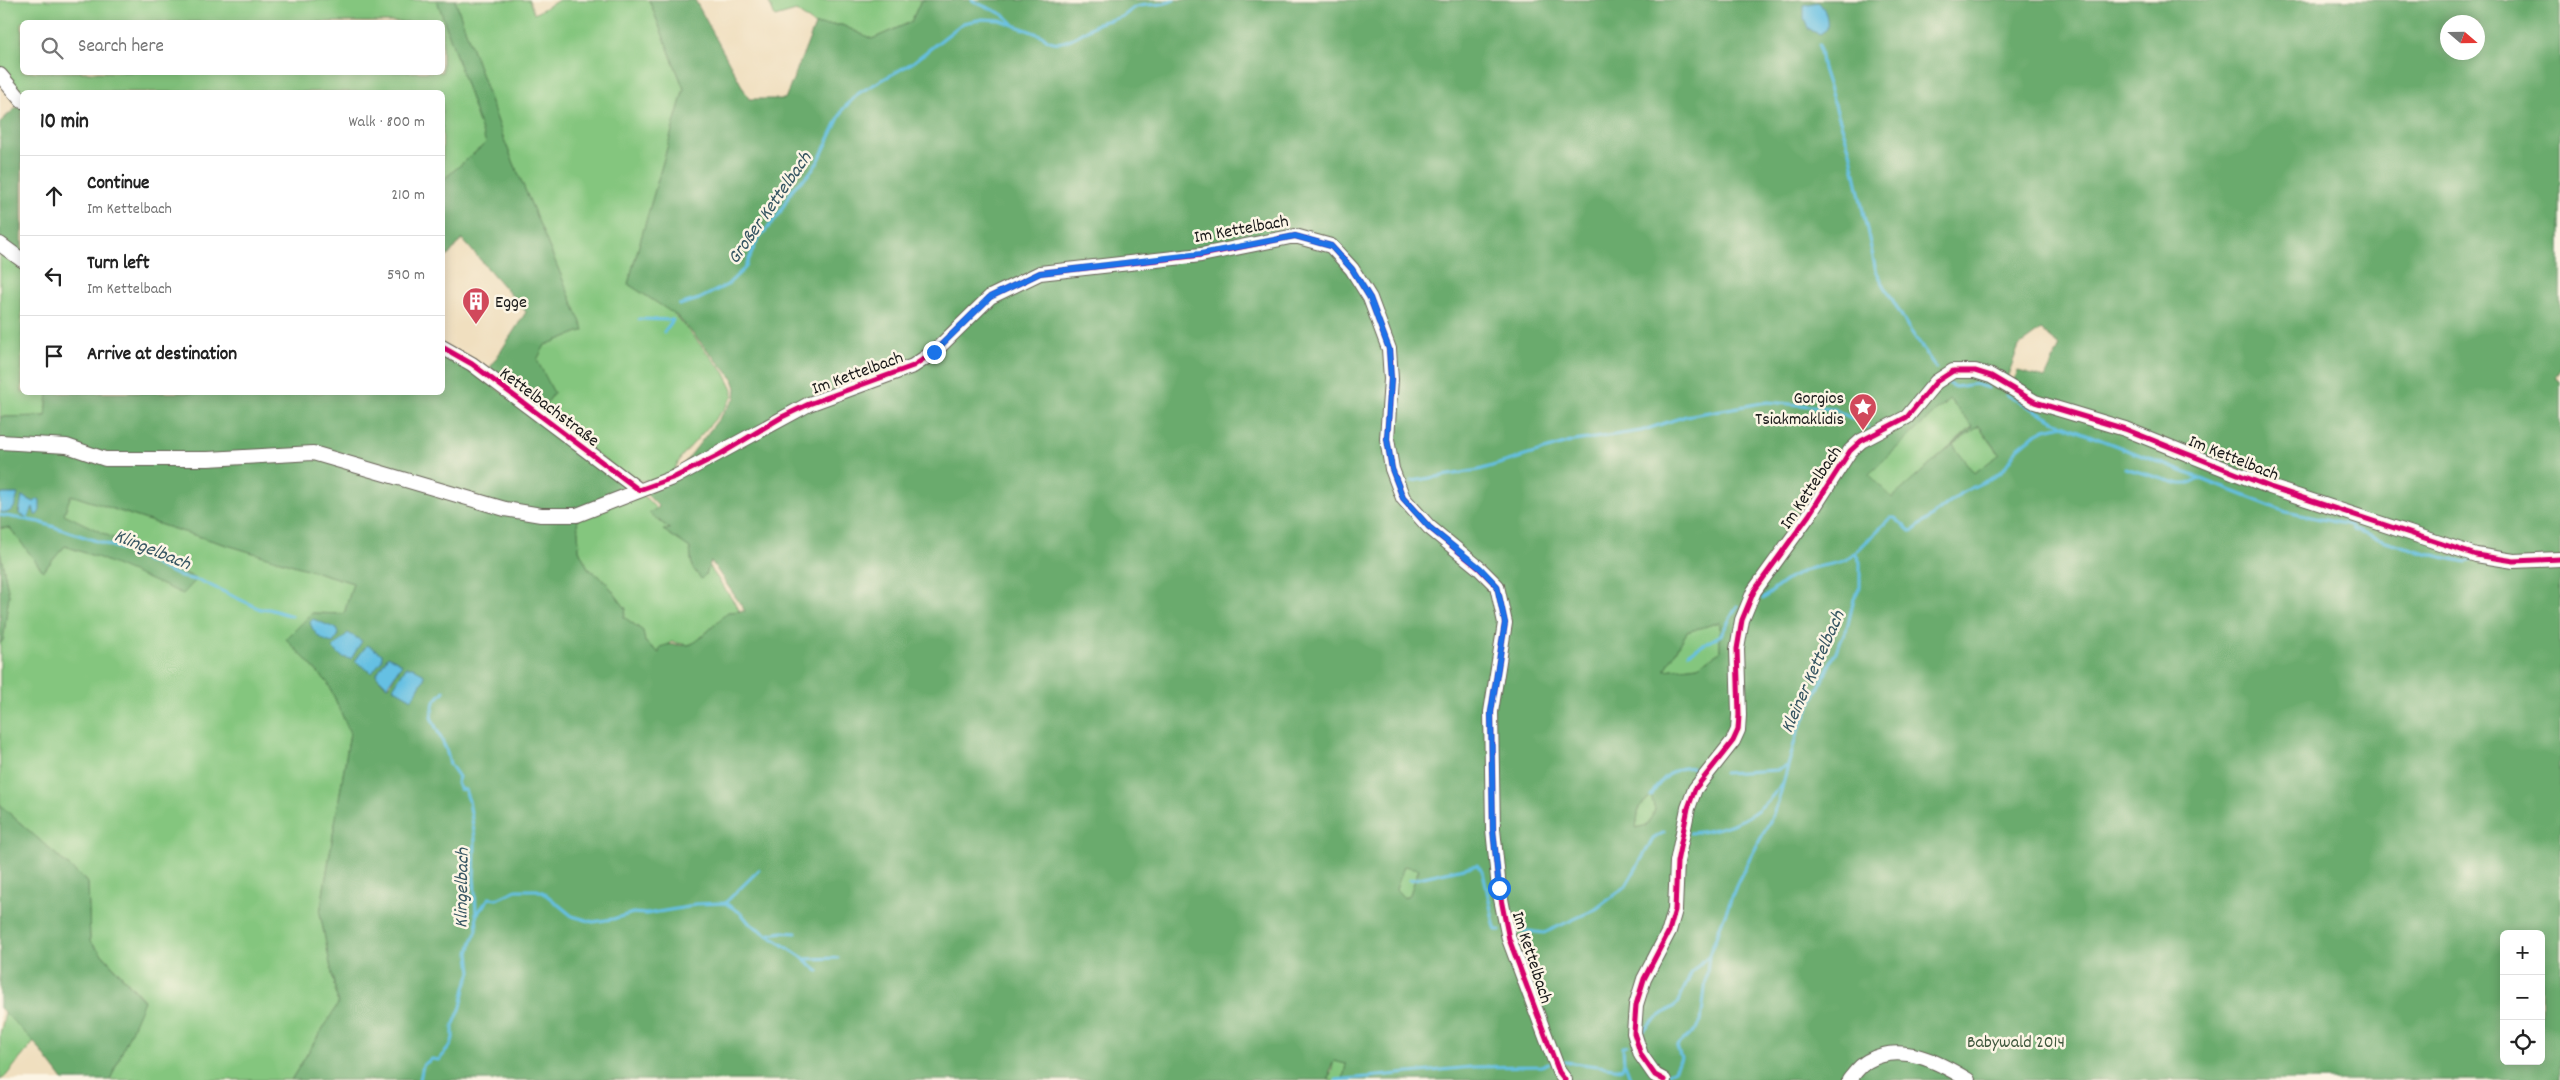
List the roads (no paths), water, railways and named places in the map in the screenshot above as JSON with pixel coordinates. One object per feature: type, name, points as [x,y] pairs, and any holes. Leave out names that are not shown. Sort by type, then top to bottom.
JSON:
[{"type":"street","points":[[0,75],[20,99]]},
{"type":"street","name":"Im Kettelbach","points":[[0,442],[67,446],[105,459],[208,459],[265,454],[313,453],[505,509],[541,515],[577,515],[607,505],[639,490],[675,477],[719,455],[782,417],[809,404],[913,366],[934,352],[990,297],[1040,273],[1201,254],[1295,236],[1331,246],[1352,269],[1370,298],[1389,349],[1391,379],[1387,439],[1392,469],[1403,498],[1429,527],[1480,568],[1497,586],[1505,623],[1491,712],[1493,829],[1499,888],[1509,939],[1559,1072],[1565,1080]]},
{"type":"street","points":[[0,244],[20,259]]},
{"type":"street","name":"Kettelbachstraße","points":[[445,349],[472,364],[639,490]]},
{"type":"street","name":"Im Kettelbach","points":[[1664,1080],[1655,1075],[1640,1055],[1634,1032],[1636,1005],[1644,979],[1670,930],[1676,910],[1677,862],[1688,808],[1695,789],[1733,741],[1738,730],[1740,715],[1737,649],[1742,620],[1754,591],[1764,575],[1809,515],[1850,451],[1861,441],[1907,418],[1936,382],[1953,371],[1975,371],[1991,376],[2035,402],[2125,430],[2270,487],[2476,555],[2514,561],[2560,558]]},
{"type":"street","points":[[1849,1080],[1866,1062],[1884,1054],[1897,1052],[1926,1058],[1968,1080]]},
{"type":"water","points":[[1818,2],[1825,11],[1827,21],[1827,29],[1820,34],[1809,30],[1804,18],[1804,5]]},
{"type":"water","points":[[0,494],[18,494],[14,508],[7,513],[0,512]]},
{"type":"water","points":[[22,496],[34,502],[38,499],[40,500],[40,511],[37,515],[35,515],[33,507],[28,518],[19,514]]},
{"type":"water","points":[[313,619],[337,629],[338,636],[333,643],[325,641],[316,633],[310,622]]},
{"type":"water","points":[[348,633],[362,641],[351,659],[342,657],[333,648]]},
{"type":"water","points":[[367,645],[382,654],[382,660],[372,673],[355,661]]},
{"type":"water","points":[[388,656],[402,664],[387,686],[376,675]]},
{"type":"water","points":[[406,667],[413,667],[424,675],[424,679],[412,699],[393,688]]},
{"type":"waterway","points":[[972,0],[1005,16],[1015,26]]},
{"type":"waterway","name":"Großer Kettelbach","points":[[679,305],[699,299],[727,285],[745,268],[758,239],[778,216],[794,187],[808,175],[818,162],[843,109],[859,93],[912,63],[963,23],[983,19],[1000,20],[1043,36],[1049,41],[1063,42],[1078,36],[1097,24],[1123,16],[1136,7],[1163,4],[1174,0]]},
{"type":"waterway","points":[[1819,45],[1823,69],[1850,151],[1876,271],[1908,327],[1936,368]]},
{"type":"waterway","name":"Großer Kettelbach","points":[[639,319],[673,320],[664,332]]},
{"type":"waterway","points":[[1948,383],[1955,387],[1975,384],[1988,388]]},
{"type":"waterway","points":[[2006,395],[2063,425]]},
{"type":"waterway","points":[[1412,481],[1479,470],[1574,441],[1641,431],[1686,416],[1768,402],[1832,408],[1868,427]]},
{"type":"waterway","name":"Kleiner Kettelbach","points":[[1641,1034],[1652,1022],[1677,1004],[1692,972],[1709,955],[1738,881],[1770,821],[1778,802],[1797,733],[1847,628],[1854,599],[1860,587],[1860,562],[1855,553],[1890,518],[1895,518],[1910,531],[1914,530],[1961,493],[1994,477],[2003,470],[2018,448],[2034,435],[2045,429],[2063,425],[2286,512],[2350,525],[2353,530],[2423,552],[2467,562],[2471,560]]},
{"type":"waterway","points":[[2125,468],[2180,484],[2188,484],[2198,479]]},
{"type":"waterway","name":"Klingelbach","points":[[0,515],[39,522],[124,550],[181,577],[201,581],[260,609],[269,609],[292,616]]},
{"type":"waterway","points":[[1763,599],[1790,578],[1815,567],[1845,560],[1855,553]]},
{"type":"waterway","points":[[1689,653],[1721,635],[1737,606]]},
{"type":"waterway","name":"Klingelbach","points":[[420,1080],[423,1065],[432,1059],[439,1060],[451,1045],[453,1026],[461,1007],[471,972],[469,953],[477,930],[474,877],[475,838],[469,801],[465,790],[460,789],[457,783],[459,777],[450,764],[446,749],[431,717],[434,702],[444,691]]},
{"type":"waterway","points":[[1724,773],[1778,770],[1787,766]]},
{"type":"waterway","points":[[1651,796],[1659,784],[1670,774],[1682,768],[1697,769]]},
{"type":"waterway","points":[[1690,833],[1718,829],[1742,820],[1764,805],[1782,783]]},
{"type":"waterway","points":[[1520,930],[1544,933],[1596,909],[1626,886],[1653,839],[1664,832]]},
{"type":"waterway","points":[[1410,880],[1477,865],[1483,872],[1496,930],[1500,930]]},
{"type":"waterway","points":[[725,903],[759,870]]},
{"type":"waterway","points":[[477,914],[489,898],[497,899],[516,890],[537,890],[544,893],[572,916],[593,922],[633,913],[646,914],[688,907],[694,904],[725,903],[741,913],[749,923],[805,959],[838,958]]},
{"type":"waterway","points":[[770,934],[796,933]]},
{"type":"waterway","points":[[1669,1073],[1675,1070],[1681,1058],[1677,1047],[1701,1022],[1709,955]]},
{"type":"waterway","points":[[805,960],[818,971]]},
{"type":"waterway","name":"Kleiner Kettelbach","points":[[1565,1062],[1622,1069],[1624,1063],[1623,1047],[1627,1045]]},
{"type":"waterway","name":"Kleiner Kettelbach","points":[[1336,1080],[1472,1067],[1541,1066],[1549,1063]]},
{"type":"waterway","points":[[1625,1064],[1631,1080]]},
{"type":"place","name":"Egge","points":[[476,325]]},
{"type":"place","name":"Gorgios Tsiakmaklidis","points":[[1863,431]]},
{"type":"park label","name":"Babywald 2014","points":[[2016,1041]]}]
